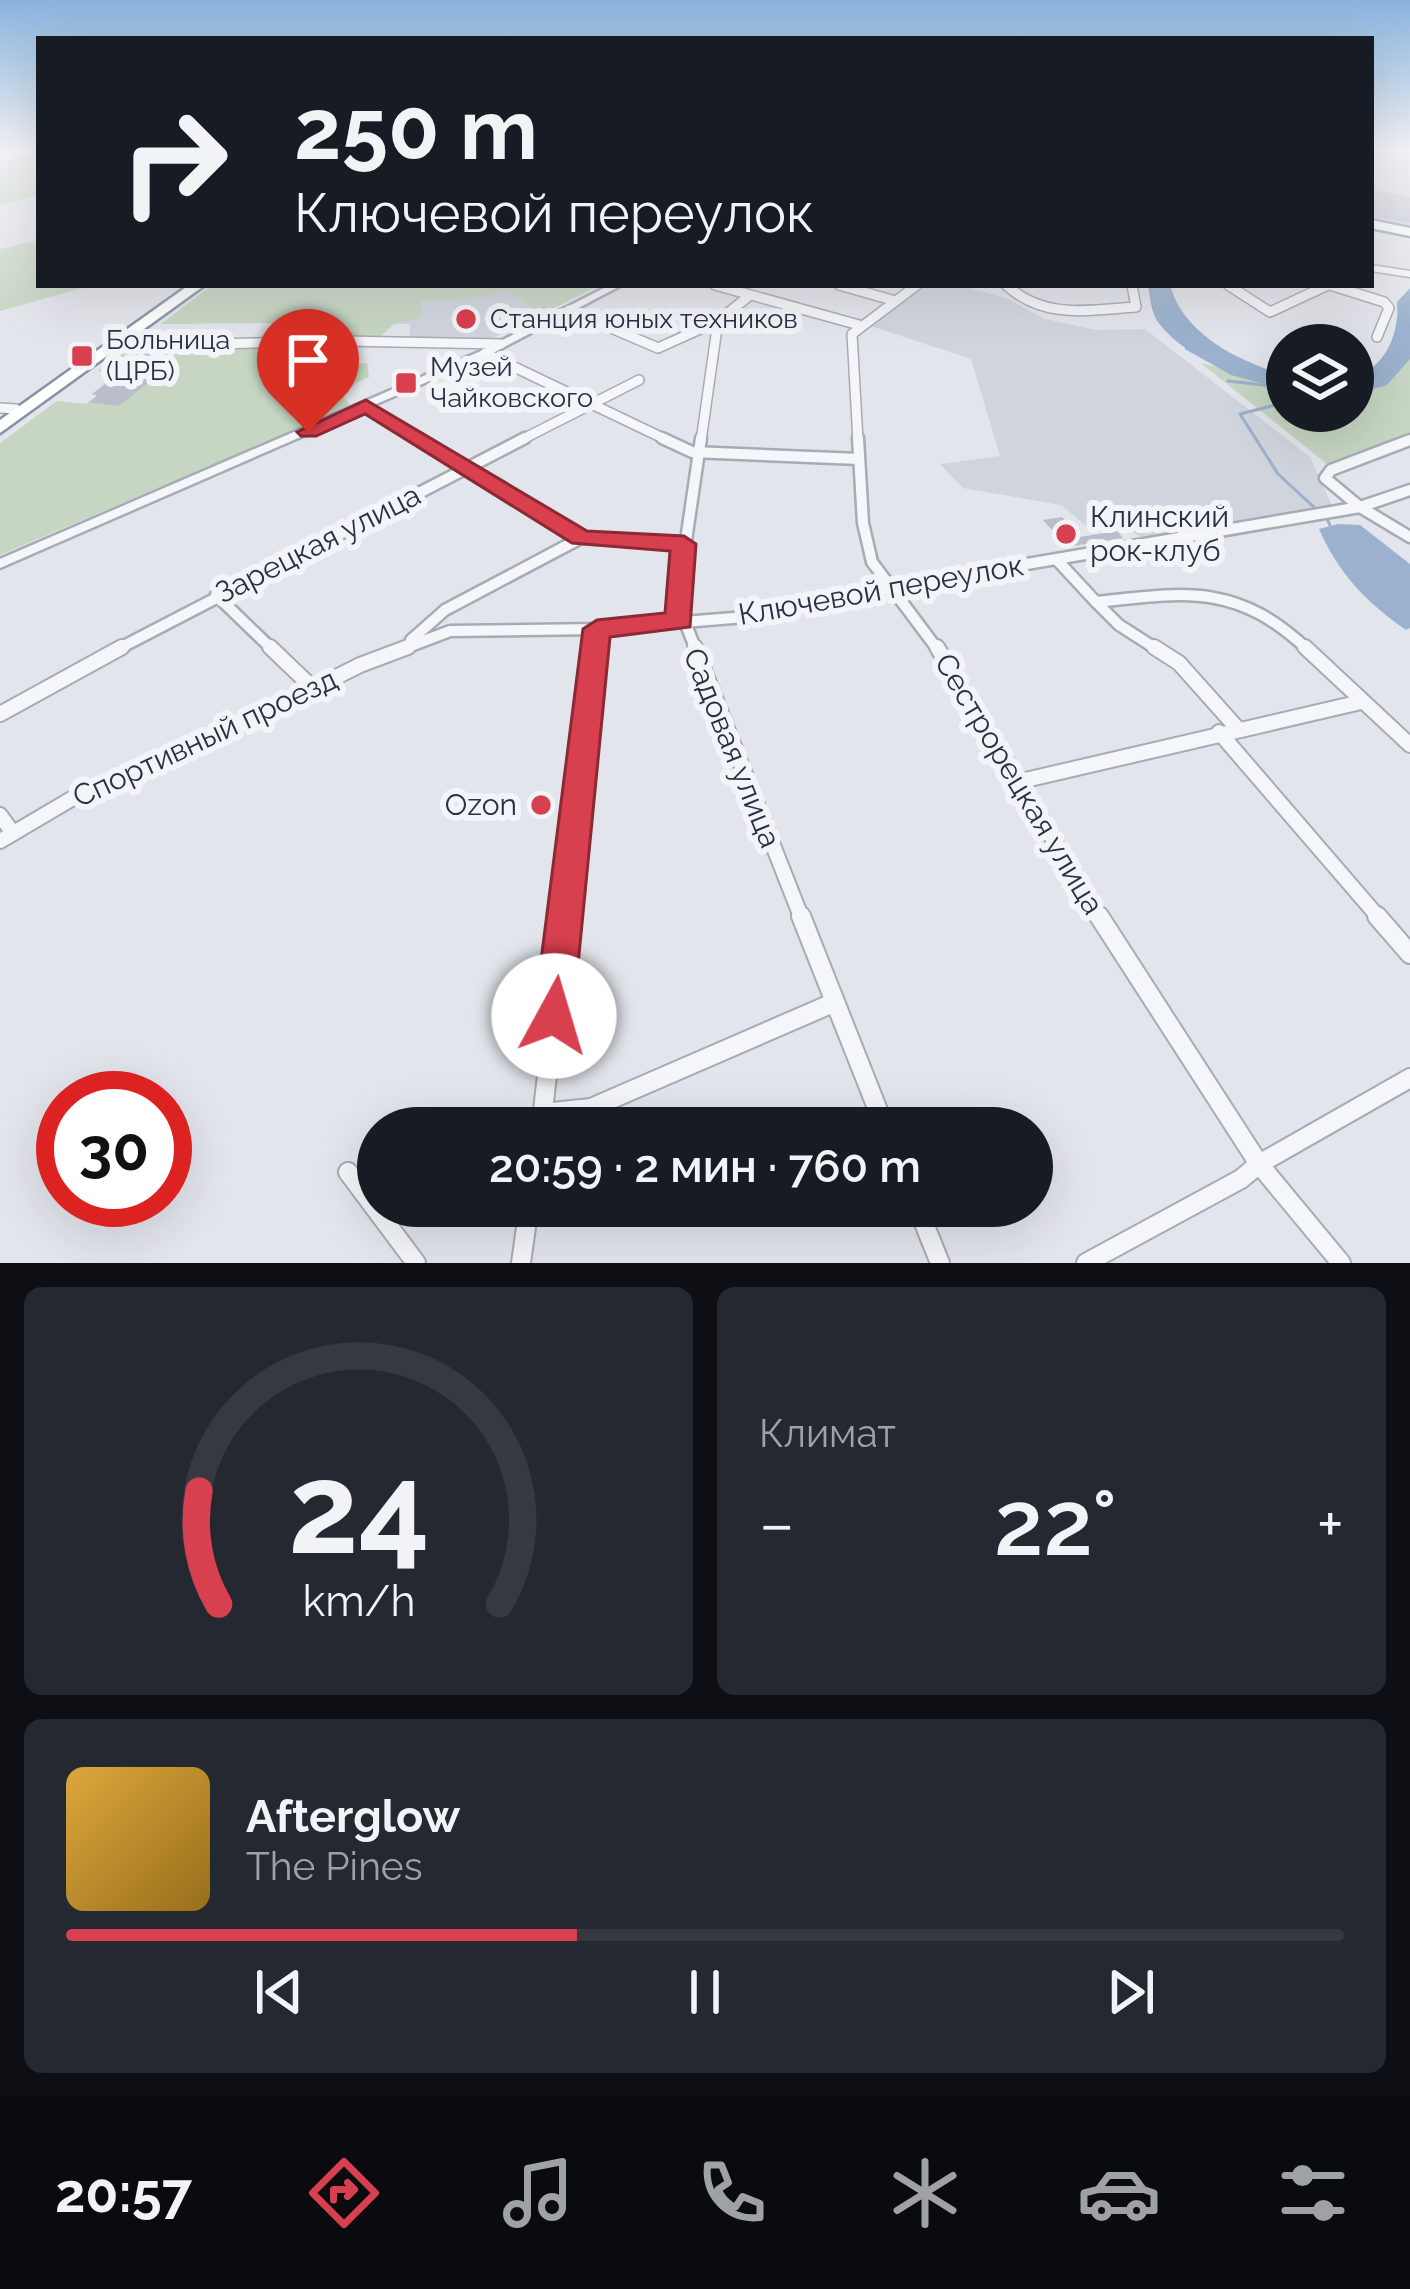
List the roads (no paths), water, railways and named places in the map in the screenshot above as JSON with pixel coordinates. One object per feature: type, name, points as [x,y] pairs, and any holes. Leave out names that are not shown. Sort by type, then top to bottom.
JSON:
[{"type":"highway","points":[[1374,225],[1410,232]]},
{"type":"highway","points":[[0,424],[8,408],[189,288]]},
{"type":"highway","points":[[0,424],[190,288]]},
{"type":"street","points":[[1374,268],[1410,274]]},
{"type":"street","points":[[0,564],[484,353],[611,288]]},
{"type":"street","points":[[724,288],[859,325],[912,288]]},
{"type":"street","points":[[849,288],[892,300]]},
{"type":"street","points":[[1009,288],[1036,310],[1136,307],[1133,288]]},
{"type":"street","points":[[1233,288],[1270,312],[1322,288]]},
{"type":"street","points":[[1339,288],[1384,302],[1389,308],[1377,337]]},
{"type":"street","points":[[569,310],[658,348],[718,321],[749,296]]},
{"type":"street","name":"Садовая улица","points":[[718,321],[676,602],[876,1107]]},
{"type":"street","name":"Сестрорецкая улица","points":[[859,325],[852,334],[852,355],[862,523],[872,562],[921,621],[1259,1164],[1340,1263]]},
{"type":"street","points":[[114,346],[343,341],[501,344]]},
{"type":"street","points":[[484,353],[692,452],[859,459]]},
{"type":"street","name":"Зарецкая улица","points":[[0,714],[216,596],[639,380]]},
{"type":"street","points":[[366,406],[581,538],[684,544]]},
{"type":"street","points":[[1410,440],[1326,472],[1324,478],[1410,537]]},
{"type":"street","name":"Ключевой переулок","points":[[401,649],[450,632],[597,629],[758,616],[892,586],[1360,507],[1410,490]]},
{"type":"street","points":[[401,649],[445,610],[581,538]]},
{"type":"street","points":[[1057,560],[1119,625],[1179,663],[1410,954]]},
{"type":"street","points":[[1096,602],[1186,592],[1256,608],[1283,626],[1410,746]]},
{"type":"street","points":[[216,596],[315,690]]},
{"type":"street","points":[[544,1107],[597,629]]},
{"type":"street","name":"Спортивный проезд","points":[[7,837],[73,798],[401,649]]},
{"type":"street","points":[[1017,782],[1361,702]]},
{"type":"street","points":[[0,815],[7,837]]},
{"type":"street","points":[[593,1107],[833,1003]]},
{"type":"street","points":[[1086,1263],[1241,1179],[1259,1164],[1410,1078]]},
{"type":"street","points":[[348,1172],[416,1263]]},
{"type":"street","points":[[521,1263],[527,1227]]},
{"type":"street","points":[[925,1227],[940,1263]]},
{"type":"water","points":[[1148,288],[1171,288],[1200,332],[1266,368],[1266,381],[1200,357],[1156,318]]},
{"type":"water","points":[[1410,288],[1410,359],[1387,385],[1374,389],[1374,366],[1393,337],[1397,302]]},
{"type":"water","points":[[1360,525],[1410,564],[1410,628],[1406,630],[1379,609],[1335,560],[1319,529]]},
{"type":"waterway","points":[[1190,346],[1236,372],[1266,381]]},
{"type":"waterway","points":[[1228,381],[1266,385]]},
{"type":"waterway","points":[[1266,407],[1240,414],[1278,474],[1316,509]]},
{"type":"waterway","points":[[1327,519],[1330,525]]},
{"type":"place","name":"Станция юных техников","points":[[466,319]]},
{"type":"place","name":"Больница (ЦРБ)","points":[[82,356]]},
{"type":"place","name":"Музей Чайковского","points":[[406,383]]},
{"type":"place","name":"Клинский рок-клуб","points":[[1066,534]]},
{"type":"place","name":"Ozon","points":[[541,805]]}]
